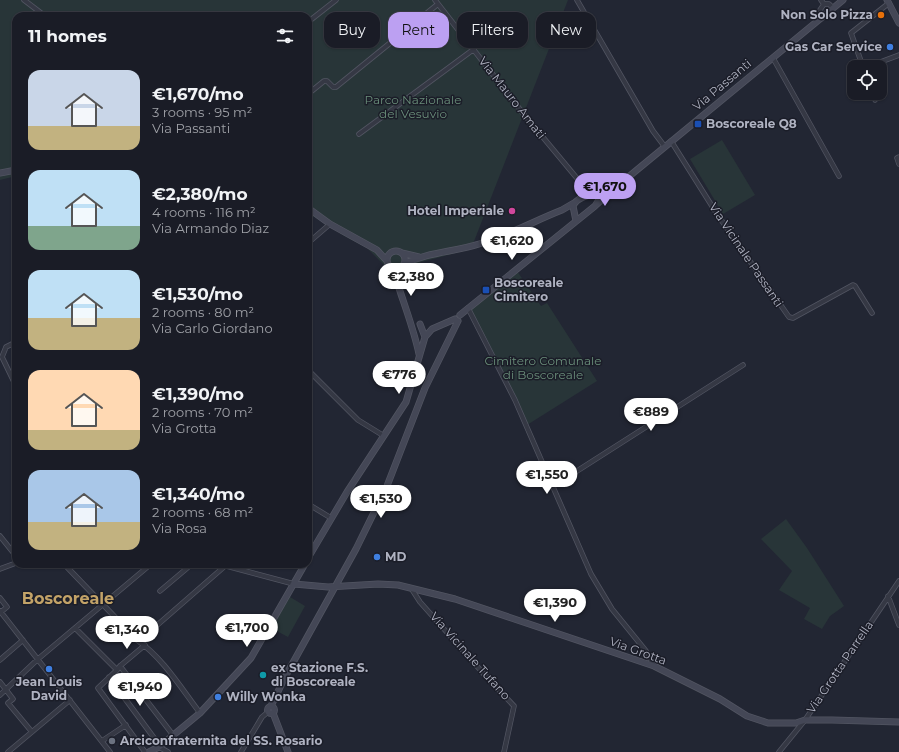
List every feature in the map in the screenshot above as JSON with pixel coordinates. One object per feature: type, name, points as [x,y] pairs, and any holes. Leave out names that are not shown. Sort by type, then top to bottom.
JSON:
[{"type":"street","points":[[24,0],[40,12]]},
{"type":"street","points":[[312,19],[336,0]]},
{"type":"street","points":[[577,0],[653,132],[665,147]]},
{"type":"street","name":"Via Passanti","points":[[425,337],[432,329],[458,318],[468,308],[589,211],[843,0]]},
{"type":"street","points":[[861,60],[851,33],[888,1],[899,23]]},
{"type":"street","points":[[312,91],[324,81],[327,81],[336,87],[436,2]]},
{"type":"street","name":"Via Mauro Amati","points":[[436,2],[522,112],[590,194]]},
{"type":"street","points":[[823,17],[820,10],[823,2],[829,4],[833,8]]},
{"type":"street","points":[[359,134],[474,49]]},
{"type":"street","points":[[886,60],[899,55]]},
{"type":"street","points":[[773,58],[839,176]]},
{"type":"street","name":"Via Vicinale Passanti","points":[[671,142],[717,214],[789,317],[793,318],[853,285],[872,313]]},
{"type":"street","points":[[899,157],[897,158],[899,164]]},
{"type":"street","points":[[0,173],[12,171]]},
{"type":"street","name":"Via Passanti","points":[[419,257],[481,244],[562,210],[574,208],[590,194],[599,194],[615,188]]},
{"type":"street","points":[[595,206],[600,198],[599,194]]},
{"type":"street","points":[[574,208],[580,213],[589,211]]},
{"type":"street","points":[[574,208],[576,221]]},
{"type":"street","points":[[312,211],[330,224],[377,250],[387,261],[399,281],[403,300],[415,333],[419,356]]},
{"type":"street","points":[[312,240],[330,224]]},
{"type":"street","points":[[377,250],[394,251],[419,257]]},
{"type":"street","points":[[387,261],[389,255],[394,251]]},
{"type":"street","points":[[399,281],[405,258],[402,253]]},
{"type":"street","points":[[391,268],[397,269],[419,257]]},
{"type":"street","points":[[468,308],[515,400],[591,574],[604,598],[646,651],[654,666]]},
{"type":"street","points":[[410,316],[420,324],[432,329]]},
{"type":"street","points":[[241,752],[262,717],[275,709],[271,706],[285,677],[336,587],[387,486],[425,388],[458,318]]},
{"type":"street","points":[[312,551],[331,518],[406,402],[425,337],[420,324]]},
{"type":"street","points":[[415,333],[425,337]]},
{"type":"street","points":[[12,344],[6,348],[2,357],[12,378]]},
{"type":"street","points":[[552,487],[743,365]]},
{"type":"street","points":[[312,374],[358,420],[384,436]]},
{"type":"street","points":[[312,506],[331,518]]},
{"type":"street","points":[[0,536],[12,551]]},
{"type":"street","points":[[0,569],[12,564]]},
{"type":"street","points":[[68,568],[167,668],[200,713]]},
{"type":"street","points":[[0,695],[38,659],[146,568]]},
{"type":"street","points":[[160,590],[187,568]]},
{"type":"street","points":[[139,641],[223,568]]},
{"type":"street","points":[[233,568],[294,584]]},
{"type":"street","points":[[149,752],[159,746],[200,713],[251,658],[303,568]]},
{"type":"street","name":"Via Grotta Parrella","points":[[779,752],[805,720],[899,581]]},
{"type":"street","name":"Via Grotta","points":[[294,584],[336,587],[378,584],[398,585],[455,599],[654,666],[720,699],[754,719],[768,723],[796,723],[805,720],[862,720],[899,722]]},
{"type":"street","name":"Via Vicinale Tufano","points":[[411,588],[420,602],[514,706],[504,752]]},
{"type":"street","points":[[888,596],[899,625]]},
{"type":"street","points":[[0,598],[7,607],[1,612],[110,752]]},
{"type":"street","points":[[75,628],[118,668],[173,735]]},
{"type":"street","points":[[0,660],[23,640]]},
{"type":"street","points":[[145,645],[108,677],[98,688],[146,752]]},
{"type":"street","points":[[108,677],[159,746],[168,752]]},
{"type":"street","points":[[0,682],[13,699],[8,703],[32,732]]},
{"type":"street","points":[[8,752],[70,700]]},
{"type":"street","points":[[270,712],[288,752]]},
{"type":"street","points":[[102,741],[126,726]]},
{"type":"green space","name":"Parco Nazionale del Vesuvio","points":[[0,0],[568,0],[563,12],[536,12],[536,48],[549,48],[471,249],[410,265],[399,273],[394,273],[386,267],[367,248],[346,237],[312,216],[312,12],[12,12],[12,177],[0,180]]},
{"type":"green space","points":[[722,140],[755,195],[723,214],[690,159]]},
{"type":"green space","name":"Cimitero Comunale di Boscoreale","points":[[517,271],[541,306],[547,303],[597,381],[527,425],[470,309]]},
{"type":"green space","points":[[786,519],[807,548],[844,606],[830,616],[822,629],[804,619],[810,608],[779,590],[792,571],[761,539]]},
{"type":"green space","points":[[290,597],[305,606],[288,637],[271,628]]},
{"type":"place","name":"Non Solo Pizza","points":[[881,15]]},
{"type":"place","name":"Gas Car Service","points":[[890,47]]},
{"type":"place","name":"Boscoreale Q8","points":[[698,124]]},
{"type":"place","name":"Hotel Imperiale","points":[[512,211]]},
{"type":"place","name":"Boscoreale Cimitero","points":[[486,290]]},
{"type":"place","name":"MD","points":[[377,557]]},
{"type":"place","name":"Jean Louis David","points":[[49,669]]},
{"type":"place","name":"ex Stazione F.S. di Boscoreale","points":[[263,675]]},
{"type":"place","name":"Willy Wonka","points":[[218,697]]},
{"type":"place","name":"Arciconfraternita del SS. Rosario","points":[[112,741]]},
{"type":"district","name":"Boscoreale","points":[[68,598]]}]
